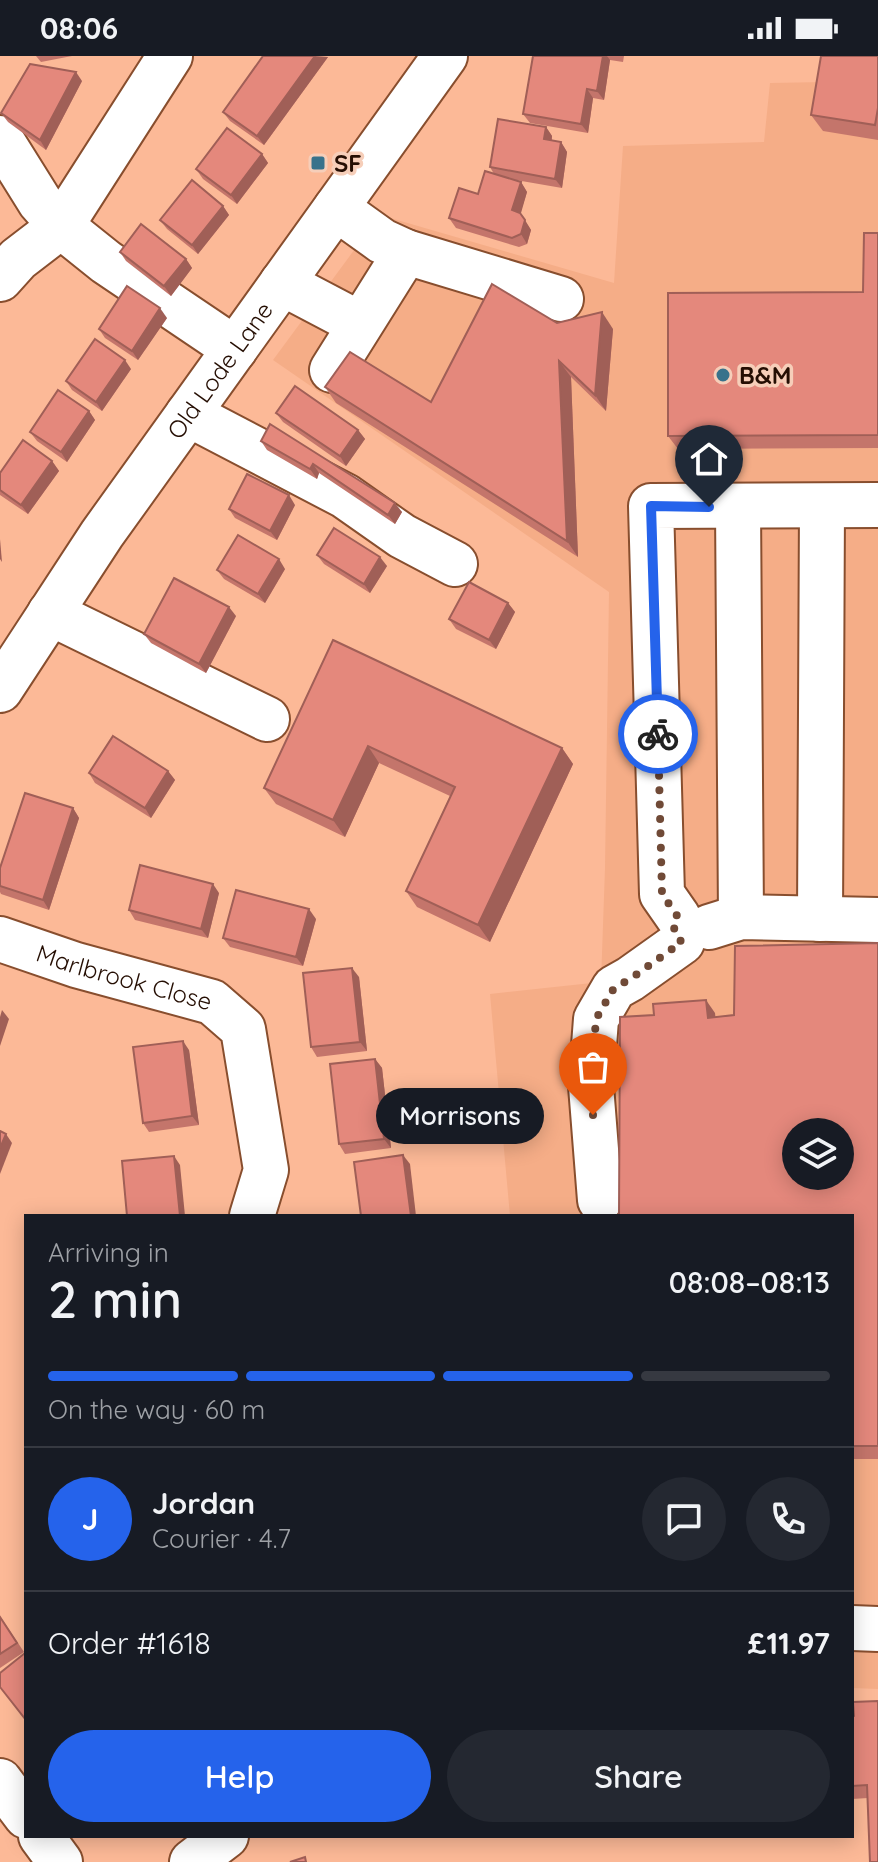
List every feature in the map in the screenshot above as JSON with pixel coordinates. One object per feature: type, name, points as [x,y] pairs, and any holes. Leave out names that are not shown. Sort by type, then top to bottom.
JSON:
[{"type":"street","points":[[0,279],[18,259],[61,226],[170,56]]},
{"type":"street","name":"Old Lode Lane","points":[[0,690],[102,534],[445,56]]},
{"type":"street","points":[[0,138],[40,202],[61,226],[106,262],[235,349]]},
{"type":"street","points":[[336,208],[382,241],[406,252],[561,299]]},
{"type":"street","points":[[332,370],[406,252]]},
{"type":"street","points":[[282,283],[360,324]]},
{"type":"street","points":[[188,414],[345,496],[402,536],[455,564]]},
{"type":"street","points":[[703,926],[662,894],[651,506],[878,505]]},
{"type":"street","points":[[820,919],[822,506]]},
{"type":"street","points":[[703,926],[738,507]]},
{"type":"street","points":[[50,613],[267,719]]},
{"type":"street","points":[[600,1200],[591,1086],[596,1019],[614,988],[703,926],[820,919],[878,920]]},
{"type":"street","name":"Marlbrook Close","points":[[0,939],[76,965],[212,1002],[243,1029],[266,1170],[253,1214]]},
{"type":"street","points":[[854,1628],[878,1629]]},
{"type":"street","points":[[0,1781],[24,1813]]},
{"type":"street","points":[[42,1838],[60,1862]]},
{"type":"street","points":[[192,1862],[223,1838]]},
{"type":"shaded area","points":[[878,56],[878,1689],[854,1688],[854,1214],[510,1214],[490,994],[601,982],[609,592],[273,360],[380,215],[614,283],[623,146],[764,142],[770,83],[825,82]]},
{"type":"building","points":[[263,56],[315,56],[257,136],[223,112]]},
{"type":"building","points":[[533,56],[603,56],[597,91],[587,89],[581,124],[523,114]]},
{"type":"building","points":[[821,56],[878,56],[875,125],[811,115]]},
{"type":"building","points":[[30,64],[76,72],[40,140],[1,113]]},
{"type":"building","points":[[498,119],[546,127],[544,139],[561,142],[555,179],[490,167]]},
{"type":"building","points":[[227,128],[262,154],[231,195],[196,169]]},
{"type":"building","points":[[485,171],[521,182],[512,210],[520,213],[525,220],[521,234],[512,238],[449,218],[459,188],[478,194]]},
{"type":"building","points":[[192,180],[223,206],[192,245],[160,220]]},
{"type":"building","points":[[141,224],[186,259],[164,286],[120,252]]},
{"type":"building","points":[[864,233],[878,233],[878,435],[668,436],[668,293],[863,292]]},
{"type":"building","points":[[492,284],[557,323],[602,312],[595,395],[559,361],[567,541],[325,387],[350,352],[431,402]]},
{"type":"building","points":[[127,286],[160,308],[132,351],[99,329]]},
{"type":"building","points":[[95,339],[125,360],[96,402],[66,381]]},
{"type":"building","points":[[295,386],[358,430],[340,456],[276,413]]},
{"type":"building","points":[[58,390],[89,411],[61,452],[30,432]]},
{"type":"building","points":[[270,424],[395,503],[388,515],[313,464],[310,469],[261,441]]},
{"type":"building","points":[[23,440],[52,461],[21,505],[0,490],[0,473]]},
{"type":"building","points":[[247,474],[289,495],[270,531],[229,509]]},
{"type":"building","points":[[334,528],[380,557],[364,584],[317,555]]},
{"type":"building","points":[[238,535],[279,559],[258,594],[217,570]]},
{"type":"building","points":[[174,578],[229,607],[199,664],[144,634]]},
{"type":"building","points":[[469,582],[508,603],[489,640],[449,619]]},
{"type":"building","points":[[333,640],[562,748],[478,925],[406,891],[455,787],[368,746],[333,820],[264,788]]},
{"type":"building","points":[[113,736],[168,771],[145,808],[89,773]]},
{"type":"building","points":[[25,793],[73,808],[43,900],[0,886],[0,868]]},
{"type":"building","points":[[140,865],[213,884],[201,929],[129,910]]},
{"type":"building","points":[[236,890],[309,909],[296,957],[223,938]]},
{"type":"building","points":[[878,943],[878,1446],[854,1446],[854,1214],[619,1214],[620,1017],[654,1015],[653,1004],[706,1000],[708,1018],[734,1015],[735,946]]},
{"type":"building","points":[[352,968],[360,1042],[311,1047],[303,973]]},
{"type":"building","points":[[183,1041],[192,1116],[143,1123],[133,1047]]},
{"type":"building","points":[[375,1059],[384,1139],[339,1144],[330,1064]]},
{"type":"building","points":[[0,1131],[6,1134],[0,1148]]},
{"type":"building","points":[[403,1155],[411,1214],[361,1214],[354,1162]]},
{"type":"building","points":[[174,1156],[180,1214],[127,1214],[122,1161]]},
{"type":"building","points":[[0,1617],[17,1643],[0,1654]]},
{"type":"building","points":[[24,1654],[24,1717],[0,1687],[0,1673]]},
{"type":"building","points":[[878,1701],[878,1862],[870,1862],[867,1785],[854,1786],[854,1702]]},
{"type":"way so far","points":[[593,1115],[591,1086],[596,1019],[614,988],[682,942],[674,928],[678,917],[662,894],[658,734]]},
{"type":"place","name":"SF","points":[[318,163]]},
{"type":"place","name":"B&M","points":[[723,375]]},
{"type":"place","name":"Morrisons","points":[[593,1115]]},
{"type":"route","points":[[658,734],[651,506],[709,507]]}]
